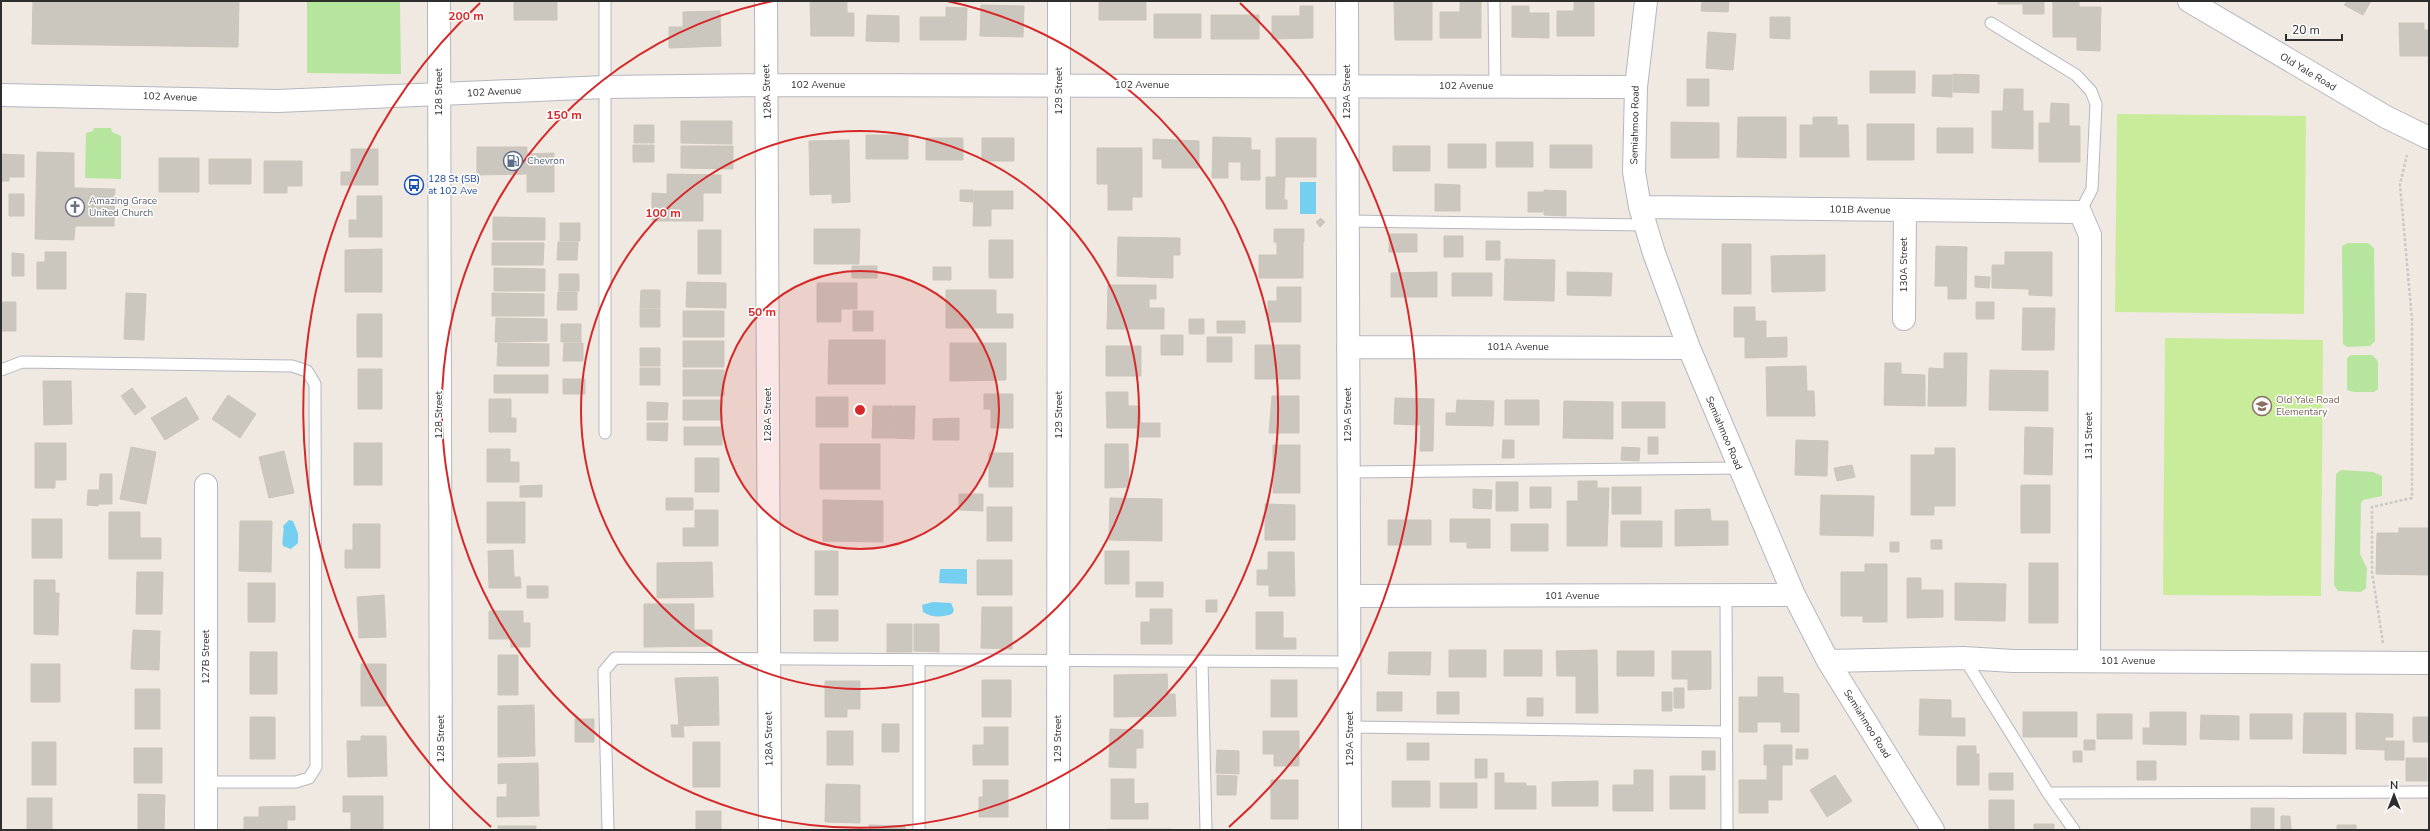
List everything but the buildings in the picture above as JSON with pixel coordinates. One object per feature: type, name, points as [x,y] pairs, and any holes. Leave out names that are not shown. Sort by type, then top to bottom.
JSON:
[{"type":"street","name":"128 Street","points":[[439,1],[438,95],[441,830]]},
{"type":"street","name":"128A Street","points":[[766,1],[770,830]]},
{"type":"street","name":"129 Street","points":[[1058,830],[1059,1]]},
{"type":"street","name":"129A Street","points":[[1347,1],[1350,830]]},
{"type":"street","name":"Semiahmoo Road","points":[[1646,1],[1636,87],[1634,172],[1642,216],[1689,348],[1794,594],[1828,661],[1933,830]]},
{"type":"street","name":"Old Yale Road","points":[[2189,1],[2386,117],[2429,138]]},
{"type":"street","name":"102 Avenue","points":[[1,95],[135,96],[278,101],[605,87],[766,85],[1347,85],[1636,87]]},
{"type":"street","name":"101B Avenue","points":[[1642,216],[1905,211],[2080,212]]},
{"type":"street","name":"130A Street","points":[[1904,319],[1905,211]]},
{"type":"street","name":"131 Street","points":[[2080,212],[2090,235],[2089,660]]},
{"type":"street","name":"101A Avenue","points":[[1348,347],[1689,348]]},
{"type":"street","name":"127B Street","points":[[206,485],[206,830]]},
{"type":"street","name":"101 Avenue","points":[[1349,596],[1726,596],[1794,594]]},
{"type":"street","name":"101 Avenue","points":[[1828,661],[1964,658],[2013,661],[2089,660],[2429,663]]},
{"type":"lane","points":[[605,1],[605,433]]},
{"type":"lane","points":[[1494,1],[1495,86]]},
{"type":"lane","points":[[1991,22],[2076,75],[2091,91],[2096,104],[2092,189],[2080,212]]},
{"type":"lane","points":[[1348,221],[1642,216]]},
{"type":"lane","points":[[1,370],[22,362],[292,366],[307,371],[315,384],[316,766],[310,778],[296,782],[206,782]]},
{"type":"lane","points":[[1349,472],[1739,468]]},
{"type":"lane","points":[[1726,596],[1727,830]]},
{"type":"lane","points":[[608,830],[604,671],[615,658],[1349,662]]},
{"type":"lane","points":[[1964,658],[2048,793],[2074,830]]},
{"type":"lane","points":[[919,660],[919,830]]},
{"type":"lane","points":[[1202,662],[1206,830]]},
{"type":"lane","points":[[1350,728],[1726,732]]},
{"type":"lane","points":[[2048,793],[2429,792]]},
{"type":"path","points":[[2383,648],[2372,572],[2372,508],[2412,498],[2412,320],[2400,184],[2407,155]]},
{"type":"green space","points":[[307,1],[400,1],[401,74],[307,73]]},
{"type":"green space","points":[[2117,114],[2306,116],[2304,314],[2115,312]]},
{"type":"green space","points":[[94,128],[111,128],[112,132],[121,136],[121,179],[85,178],[86,133],[93,131]]},
{"type":"green space","points":[[2348,243],[2368,243],[2374,248],[2375,341],[2370,346],[2347,347],[2343,344],[2342,246]]},
{"type":"green space","points":[[2165,338],[2323,340],[2321,596],[2163,595]]},
{"type":"green space","points":[[2351,355],[2372,355],[2378,361],[2378,389],[2374,392],[2354,392],[2347,390],[2347,358]]},
{"type":"green space","points":[[2341,470],[2373,472],[2382,476],[2382,496],[2363,500],[2361,503],[2360,554],[2367,568],[2366,588],[2361,592],[2338,591],[2334,585],[2336,474]]},
{"type":"water","points":[[1300,182],[1316,182],[1316,214],[1300,214]]},
{"type":"water","points":[[289,520],[293,521],[298,533],[298,543],[291,549],[283,546],[283,526]]},
{"type":"water","points":[[940,569],[967,569],[967,584],[939,583]]},
{"type":"water","points":[[933,602],[951,603],[954,610],[952,614],[938,616],[923,612],[922,605]]},
{"type":"place","name":"Chevron","points":[[513,161]]},
{"type":"place","name":"128 St (SB) at 102 Ave","points":[[414,185]]},
{"type":"place","name":"Amazing Grace United Church","points":[[75,207]]},
{"type":"place","name":"Old Yale Road Elementary","points":[[2262,406]]}]
